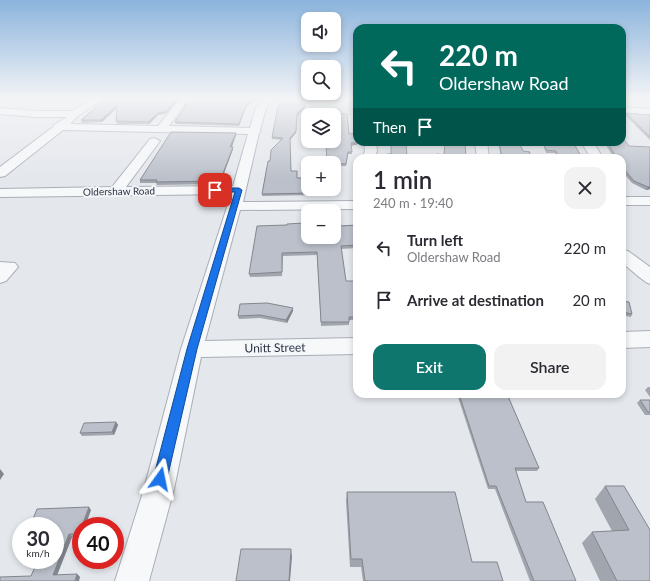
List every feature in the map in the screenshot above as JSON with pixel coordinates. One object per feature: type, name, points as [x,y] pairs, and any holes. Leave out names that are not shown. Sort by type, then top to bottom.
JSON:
[{"type":"street","points":[[0,173],[61,125]]},
{"type":"street","points":[[161,129],[164,125]]},
{"type":"street","points":[[132,581],[158,489],[192,349],[257,125]]},
{"type":"street","points":[[58,127],[256,131]]},
{"type":"street","points":[[116,191],[154,141]]},
{"type":"street","name":"Oldershaw Road","points":[[0,193],[239,190]]},
{"type":"street","points":[[626,200],[650,201]]},
{"type":"street","points":[[233,206],[353,205]]},
{"type":"street","points":[[626,258],[641,268],[650,278]]},
{"type":"street","points":[[0,267],[8,267],[0,276]]},
{"type":"street","points":[[626,340],[650,339]]},
{"type":"street","name":"Unitt Street","points":[[192,349],[353,346]]},
{"type":"building","points":[[274,125],[296,125],[296,131],[290,138],[291,171],[297,171],[297,178],[301,178],[301,193],[262,194],[268,161],[270,161],[271,150],[283,138],[272,137]]},
{"type":"building","points":[[341,125],[348,125],[349,134],[353,134],[353,143],[351,143],[352,152],[348,152],[346,164],[341,164],[341,156],[327,156],[326,148],[341,148]]},
{"type":"building","points":[[638,125],[650,125],[650,137]]},
{"type":"building","points":[[171,132],[236,133],[230,147],[233,147],[220,181],[156,182],[157,180],[140,180]]},
{"type":"building","points":[[626,142],[629,146],[650,147],[650,187],[634,181],[626,172],[626,154],[614,154],[610,146],[626,146]]},
{"type":"building","points":[[391,146],[406,146],[407,154],[391,154]]},
{"type":"building","points":[[445,146],[465,146],[466,154],[444,154]]},
{"type":"building","points":[[500,146],[521,146],[523,151],[530,152],[529,154],[501,154]]},
{"type":"building","points":[[544,146],[575,146],[580,154],[557,154],[556,151],[546,150]]},
{"type":"building","points":[[301,223],[301,244],[341,244],[341,226],[353,225],[353,245],[341,246],[346,281],[353,281],[353,317],[349,317],[349,322],[321,322],[317,252],[282,253],[282,272],[249,274],[257,226]]},
{"type":"building","points":[[626,302],[629,302],[632,314],[626,313]]},
{"type":"building","points":[[267,303],[293,308],[286,320],[260,315],[238,316],[240,304]]},
{"type":"building","points":[[460,398],[509,398],[539,468],[515,468],[526,502],[543,502],[576,581],[534,581],[496,486],[489,486]]},
{"type":"building","points":[[640,400],[650,400],[650,412],[648,412]]},
{"type":"building","points":[[116,422],[112,432],[80,433],[84,423]]},
{"type":"building","points":[[605,486],[624,486],[650,530],[650,581],[617,581],[592,532],[629,530]]},
{"type":"building","points":[[347,492],[455,492],[472,562],[497,562],[503,581],[365,581],[362,559],[351,559]]},
{"type":"building","points":[[89,507],[85,517],[72,517],[72,534],[69,534],[64,547],[64,517],[34,517],[37,509]]},
{"type":"building","points":[[241,549],[291,549],[289,581],[236,581]]},
{"type":"building","points":[[34,569],[55,569],[53,575],[77,574],[75,581],[0,581],[0,577],[31,576]]},
{"type":"route","points":[[160,479],[192,349],[239,190],[215,190]]}]
